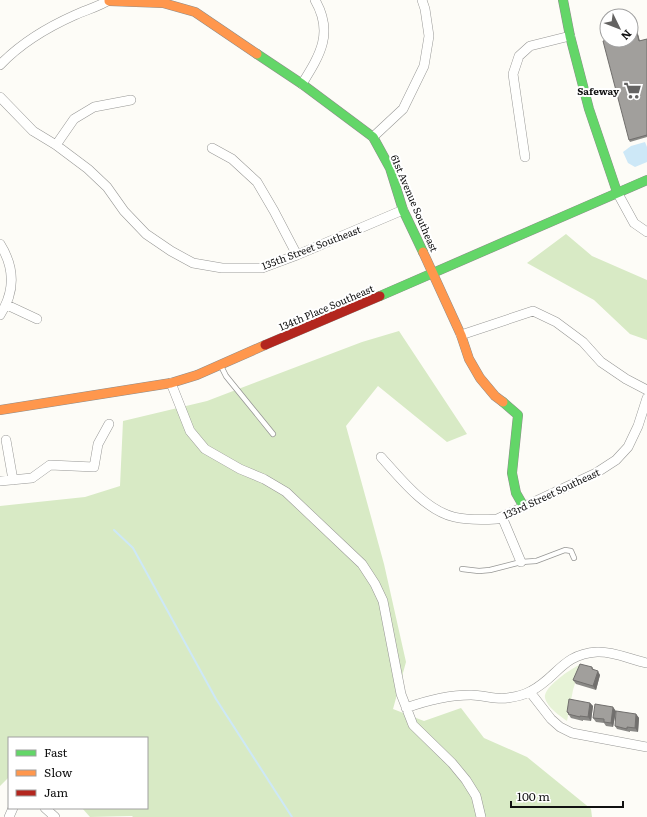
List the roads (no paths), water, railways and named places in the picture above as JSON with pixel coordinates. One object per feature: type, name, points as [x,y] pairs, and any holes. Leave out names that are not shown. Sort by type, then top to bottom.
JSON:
[{"type":"street","points":[[0,65],[7,57],[37,36],[74,15],[109,0]]},
{"type":"street","name":"61st Avenue Southeast","points":[[109,0],[163,3],[195,12],[302,84],[373,137],[390,168],[403,210],[461,335],[469,359],[480,378],[496,396],[518,415],[512,472],[516,492],[524,507]]},
{"type":"street","points":[[302,84],[320,51],[325,29],[321,10],[315,0]]},
{"type":"street","points":[[373,137],[403,109],[424,66],[428,36],[425,9],[422,0]]},
{"type":"street","points":[[563,0],[570,36],[589,109],[617,192],[634,223],[647,232]]},
{"type":"street","points":[[525,157],[513,74],[519,56],[530,46],[570,36]]},
{"type":"street","name":"135th Street Southeast","points":[[0,97],[33,131],[56,145],[107,187],[124,211],[146,234],[171,251],[193,263],[222,268],[262,268],[403,210]]},
{"type":"street","points":[[56,145],[74,119],[94,107],[131,100]]},
{"type":"street","points":[[212,148],[232,159],[257,182],[274,211],[296,255]]},
{"type":"street","name":"134th Place Southeast","points":[[0,410],[171,383],[197,375],[647,180]]},
{"type":"street","points":[[0,244],[11,265],[12,283],[7,305],[0,315]]},
{"type":"street","points":[[7,305],[37,319]]},
{"type":"street","points":[[461,335],[533,311],[556,322],[584,342],[601,362],[626,379],[647,390]]},
{"type":"street","points":[[171,383],[190,431],[206,449],[240,469],[264,479],[286,492],[362,564],[375,584],[383,601],[401,694],[413,725],[452,763],[466,780],[476,796],[481,817]]},
{"type":"street","name":"133rd Street Southeast","points":[[381,457],[402,481],[423,500],[440,512],[454,517],[481,520],[497,519],[596,473],[616,460],[628,447],[635,433],[647,398]]},
{"type":"street","points":[[0,481],[32,478],[50,465],[94,467],[98,444],[109,424]]},
{"type":"street","points":[[6,440],[12,480]]},
{"type":"street","points":[[502,516],[521,562]]},
{"type":"street","points":[[406,708],[428,700],[447,696],[472,695],[506,698],[530,692],[546,681],[569,660],[583,654],[598,652],[615,654],[634,661],[647,663]]},
{"type":"street","points":[[530,692],[551,719],[560,727],[572,733],[647,747]]},
{"type":"street","points":[[46,809],[54,817]]},
{"type":"lane","points":[[221,365],[226,376],[273,434]]},
{"type":"lane","points":[[462,569],[479,571],[490,570],[521,562],[541,560],[566,550],[571,551],[574,558]]},
{"type":"water","points":[[645,142],[647,147],[647,162],[635,167],[628,163],[623,152],[631,146]]},
{"type":"waterway","points":[[114,530],[133,548],[216,699],[292,817]]},
{"type":"place","name":"Safeway","points":[[632,90]]}]
